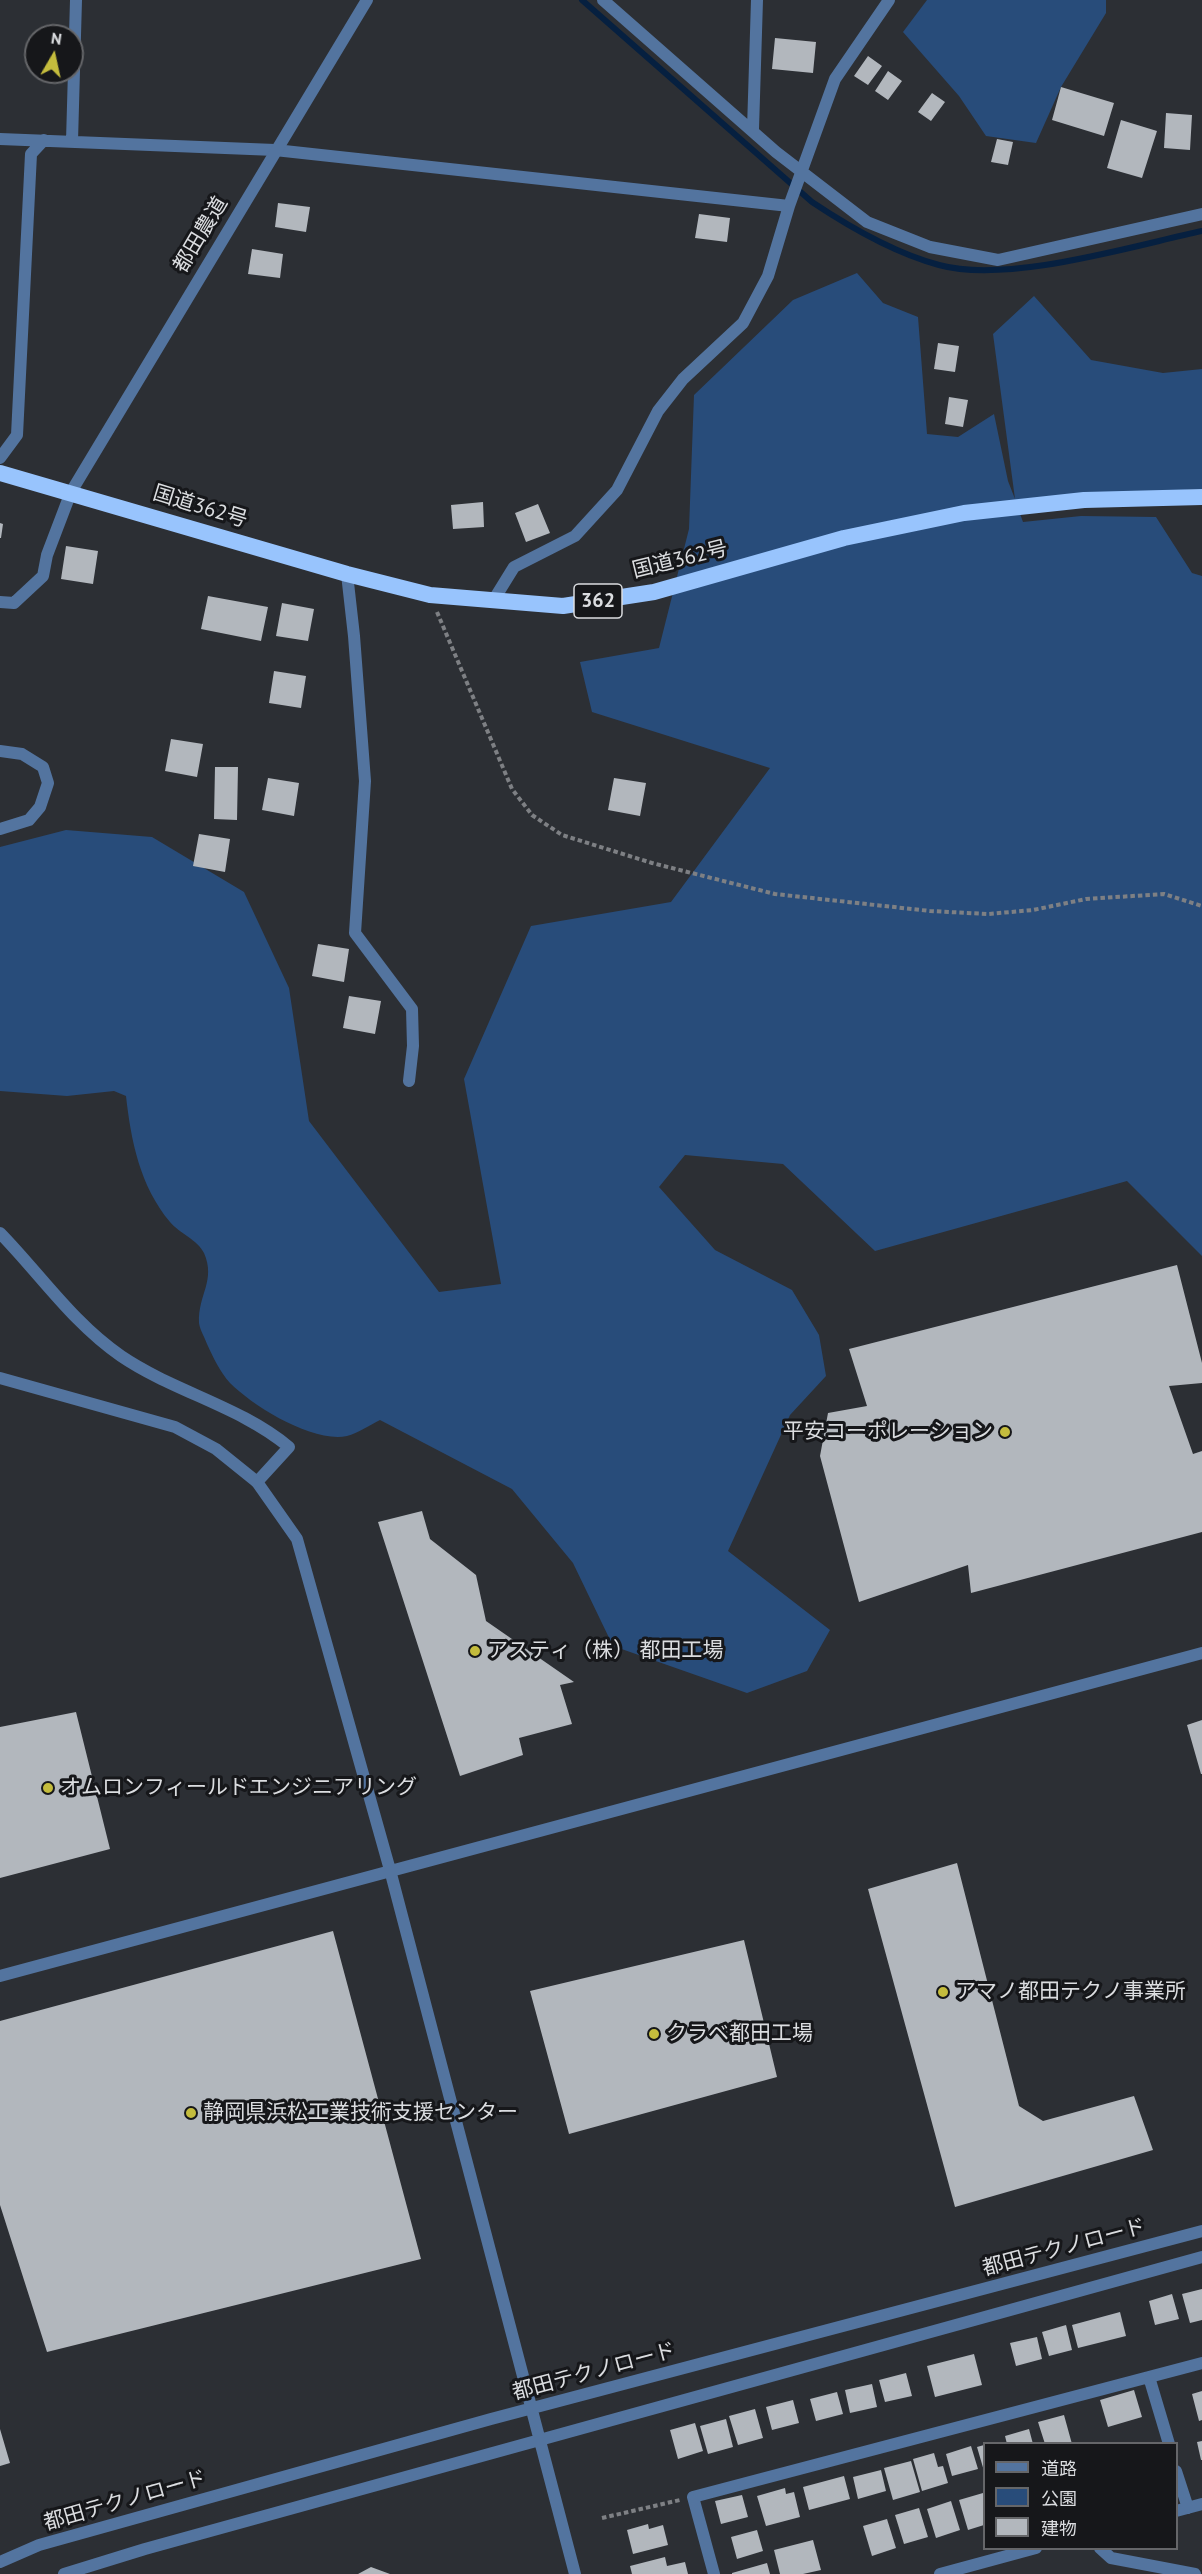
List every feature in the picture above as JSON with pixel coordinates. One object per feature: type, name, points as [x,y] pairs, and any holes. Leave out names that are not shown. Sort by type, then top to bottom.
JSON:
[{"type":"highway","name":"国道362号","points":[[0,473],[346,574],[430,595],[563,606],[654,592],[844,538],[964,513],[1084,500],[1202,497]]},
{"type":"street","points":[[72,141],[76,0]]},
{"type":"street","name":"都田農道","points":[[0,602],[14,603],[43,576],[47,555],[71,492],[367,0]]},
{"type":"street","points":[[603,0],[753,129],[801,176],[867,222],[930,247],[998,260],[1202,214]]},
{"type":"street","points":[[753,129],[757,0]]},
{"type":"street","points":[[494,601],[514,567],[574,536],[617,490],[658,411],[683,379],[743,323],[768,276],[791,202],[835,79],[889,0]]},
{"type":"street","points":[[0,138],[275,150],[791,202]]},
{"type":"street","points":[[0,458],[17,435],[31,154],[44,140]]},
{"type":"street","points":[[346,574],[354,636],[365,781],[355,933],[412,1009],[413,1046],[409,1081]]},
{"type":"street","points":[[0,751],[22,754],[43,767],[48,783],[40,807],[29,820],[0,829]]},
{"type":"street","points":[[0,1233],[31,1264],[74,1318],[121,1356],[187,1391],[266,1428],[289,1447],[257,1482]]},
{"type":"street","points":[[0,1378],[176,1427],[216,1449],[257,1482],[297,1539],[390,1870],[575,2574]]},
{"type":"street","points":[[0,1976],[1202,1653]]},
{"type":"street","name":"都田テクノロード","points":[[0,2562],[39,2545],[530,2409],[1202,2231]]},
{"type":"street","points":[[64,2574],[145,2549],[1202,2257]]},
{"type":"street","points":[[714,2574],[693,2497],[1202,2363]]},
{"type":"street","points":[[1149,2377],[1167,2442]]},
{"type":"street","points":[[1178,2483],[1182,2510],[1202,2504]]},
{"type":"street","points":[[940,2574],[1029,2550]]},
{"type":"street","points":[[1102,2550],[1111,2558],[1171,2572],[1195,2574]]},
{"type":"path","points":[[430,595],[512,789],[532,815],[562,835],[652,863],[775,894],[988,914],[1033,910],[1086,899],[1164,894],[1202,906]]},
{"type":"path","points":[[602,2518],[693,2497]]},
{"type":"green space","points":[[927,0],[1106,0],[1106,13],[1061,87],[1036,143],[986,136],[959,96],[903,32]]},
{"type":"green space","points":[[857,273],[883,303],[918,317],[927,434],[958,437],[994,414],[1008,481],[1015,499],[993,334],[1034,296],[1091,360],[1163,373],[1202,369],[1202,489],[1015,500],[1023,522],[1081,516],[1156,517],[1192,573],[1202,576],[1202,1256],[1127,1181],[875,1251],[783,1164],[685,1155],[659,1187],[715,1250],[792,1290],[819,1335],[826,1376],[790,1415],[728,1551],[830,1630],[807,1671],[747,1693],[613,1646],[573,1563],[512,1489],[380,1420],[347,1436],[333,1437],[318,1434],[301,1429],[269,1412],[230,1383],[214,1359],[199,1323],[208,1272],[204,1253],[197,1244],[170,1222],[151,1193],[134,1146],[126,1096],[114,1091],[67,1096],[0,1091],[0,847],[66,830],[152,837],[244,892],[289,988],[309,1121],[439,1292],[501,1284],[464,1079],[531,926],[671,902],[770,768],[592,712],[580,662],[659,648],[689,529],[694,395],[793,300]]},
{"type":"building","points":[[775,38],[816,42],[813,73],[772,69]]},
{"type":"building","points":[[868,56],[882,66],[868,85],[854,76]]},
{"type":"building","points":[[888,71],[902,81],[888,100],[875,91]]},
{"type":"building","points":[[1061,87],[1114,103],[1104,136],[1052,120]]},
{"type":"building","points":[[932,93],[945,102],[931,121],[918,112]]},
{"type":"building","points":[[1166,113],[1192,115],[1190,150],[1164,148]]},
{"type":"building","points":[[1121,120],[1157,131],[1142,178],[1107,168]]},
{"type":"building","points":[[997,139],[1013,142],[1008,165],[991,162]]},
{"type":"building","points":[[278,203],[310,207],[306,232],[275,227]]},
{"type":"building","points":[[699,214],[730,218],[727,242],[695,238]]},
{"type":"building","points":[[252,249],[283,254],[280,278],[248,274]]},
{"type":"building","points":[[938,343],[959,346],[955,372],[934,369]]},
{"type":"building","points":[[949,397],[968,400],[963,427],[945,424]]},
{"type":"building","points":[[483,502],[484,527],[453,529],[451,505]]},
{"type":"building","points":[[538,504],[550,533],[526,542],[515,513]]},
{"type":"building","points":[[0,523],[3,524],[1,538],[0,538]]},
{"type":"building","points":[[66,546],[98,551],[93,584],[61,579]]},
{"type":"building","points":[[208,596],[268,607],[261,641],[201,629]]},
{"type":"building","points":[[282,603],[314,609],[308,641],[276,636]]},
{"type":"building","points":[[274,671],[306,676],[301,708],[269,703]]},
{"type":"building","points":[[171,739],[203,744],[197,777],[165,771]]},
{"type":"building","points":[[215,767],[238,767],[237,820],[214,819]]},
{"type":"building","points":[[268,778],[299,783],[294,816],[262,810]]},
{"type":"building","points":[[614,778],[646,783],[640,816],[608,810]]},
{"type":"building","points":[[199,834],[230,839],[225,872],[193,866]]},
{"type":"building","points":[[318,944],[349,949],[344,982],[312,976]]},
{"type":"building","points":[[349,996],[381,1001],[375,1034],[343,1028]]},
{"type":"building","name":"平安コーポレーション","points":[[1177,1265],[1202,1363],[1202,1383],[1169,1386],[1193,1454],[1202,1451],[1202,1532],[971,1593],[968,1565],[859,1602],[820,1456],[828,1413],[867,1406],[849,1349]]},
{"type":"building","name":"アスティ（株） 都田工場","points":[[422,1511],[430,1539],[476,1575],[486,1621],[574,1682],[560,1685],[572,1724],[519,1738],[523,1755],[460,1776],[378,1522]]},
{"type":"building","name":"オムロンフィールドエンジニアリング","points":[[76,1712],[110,1849],[0,1878],[0,1727]]},
{"type":"building","points":[[1202,1720],[1202,1774],[1201,1774],[1187,1725]]},
{"type":"building","name":"アマノ都田テクノ事業所","points":[[957,1863],[1019,2106],[1043,2121],[1134,2096],[1153,2150],[955,2207],[868,1889]]},
{"type":"building","name":"静岡県浜松工業技術支援センター","points":[[333,1931],[421,2259],[47,2352],[0,2205],[0,2021]]},
{"type":"building","name":"クラベ都田工場","points":[[744,1940],[777,2077],[569,2134],[530,1991]]},
{"type":"building","points":[[1202,2289],[1202,2320],[1190,2323],[1182,2294]]},
{"type":"building","points":[[1172,2294],[1179,2319],[1155,2325],[1149,2301]]},
{"type":"building","points":[[1120,2312],[1126,2336],[1078,2348],[1072,2325]]},
{"type":"building","points":[[1066,2325],[1072,2350],[1049,2356],[1042,2332]]},
{"type":"building","points":[[1037,2337],[1042,2359],[1016,2366],[1010,2343]]},
{"type":"building","points":[[974,2354],[982,2385],[935,2397],[927,2366]]},
{"type":"building","points":[[906,2373],[912,2396],[885,2402],[879,2380]]},
{"type":"building","points":[[872,2384],[877,2407],[850,2413],[845,2390]]},
{"type":"building","points":[[1134,2390],[1142,2417],[1108,2427],[1100,2400]]},
{"type":"building","points":[[1202,2391],[1202,2420],[1199,2421],[1192,2394]]},
{"type":"building","points":[[837,2392],[843,2414],[816,2421],[810,2399]]},
{"type":"building","points":[[793,2400],[799,2423],[772,2430],[766,2407]]},
{"type":"building","points":[[755,2409],[763,2438],[738,2445],[729,2416]]},
{"type":"building","points":[[1064,2415],[1071,2442],[1044,2442],[1038,2422]]},
{"type":"building","points":[[726,2419],[733,2447],[708,2454],[700,2426]]},
{"type":"building","points":[[695,2423],[703,2451],[678,2459],[670,2430]]},
{"type":"building","points":[[0,2429],[10,2463],[0,2466]]},
{"type":"building","points":[[1029,2429],[1032,2442],[1006,2442],[1005,2436]]},
{"type":"building","points":[[1202,2441],[1202,2460],[1201,2460],[1197,2442]]},
{"type":"building","points":[[983,2445],[983,2468],[977,2447]]},
{"type":"building","points":[[971,2446],[978,2469],[952,2476],[946,2454]]},
{"type":"building","points":[[934,2453],[938,2467],[943,2466],[948,2483],[922,2491],[913,2459]]},
{"type":"building","points":[[911,2461],[920,2492],[893,2500],[884,2468]]},
{"type":"building","points":[[881,2470],[886,2491],[858,2499],[853,2477]]},
{"type":"building","points":[[844,2476],[850,2499],[809,2510],[803,2487]]},
{"type":"building","points":[[785,2488],[786,2494],[794,2492],[800,2517],[766,2526],[757,2496]]},
{"type":"building","points":[[983,2493],[983,2525],[968,2530],[959,2500]]},
{"type":"building","points":[[742,2495],[748,2517],[721,2524],[715,2501]]},
{"type":"building","points":[[951,2501],[960,2530],[936,2538],[927,2509]]},
{"type":"building","points":[[919,2508],[928,2537],[904,2544],[895,2515]]},
{"type":"building","points":[[887,2519],[896,2548],[872,2556],[863,2526]]},
{"type":"building","points":[[648,2524],[649,2529],[663,2525],[668,2545],[633,2554],[627,2530]]},
{"type":"building","points":[[757,2530],[763,2551],[737,2559],[731,2537]]},
{"type":"building","points":[[813,2540],[821,2570],[803,2574],[780,2574],[774,2550]]},
{"type":"building","points":[[665,2557],[667,2566],[685,2562],[688,2574],[632,2574],[630,2566]]},
{"type":"building","points":[[767,2563],[770,2574],[732,2574],[732,2573]]},
{"type":"building","points":[[371,2567],[390,2574],[358,2574]]},
{"type":"waterway","points":[[582,0],[812,202],[889,247],[922,260],[967,270],[1034,267],[1202,231]]},
{"type":"place","name":"平安コーポレーション","points":[[1005,1432]]},
{"type":"place","name":"アスティ（株） 都田工場","points":[[475,1651]]},
{"type":"place","name":"オムロンフィールドエンジニアリング","points":[[48,1788]]},
{"type":"place","name":"アマノ都田テクノ事業所","points":[[943,1992]]},
{"type":"place","name":"クラベ都田工場","points":[[654,2034]]},
{"type":"place","name":"静岡県浜松工業技術支援センター","points":[[191,2113]]}]
